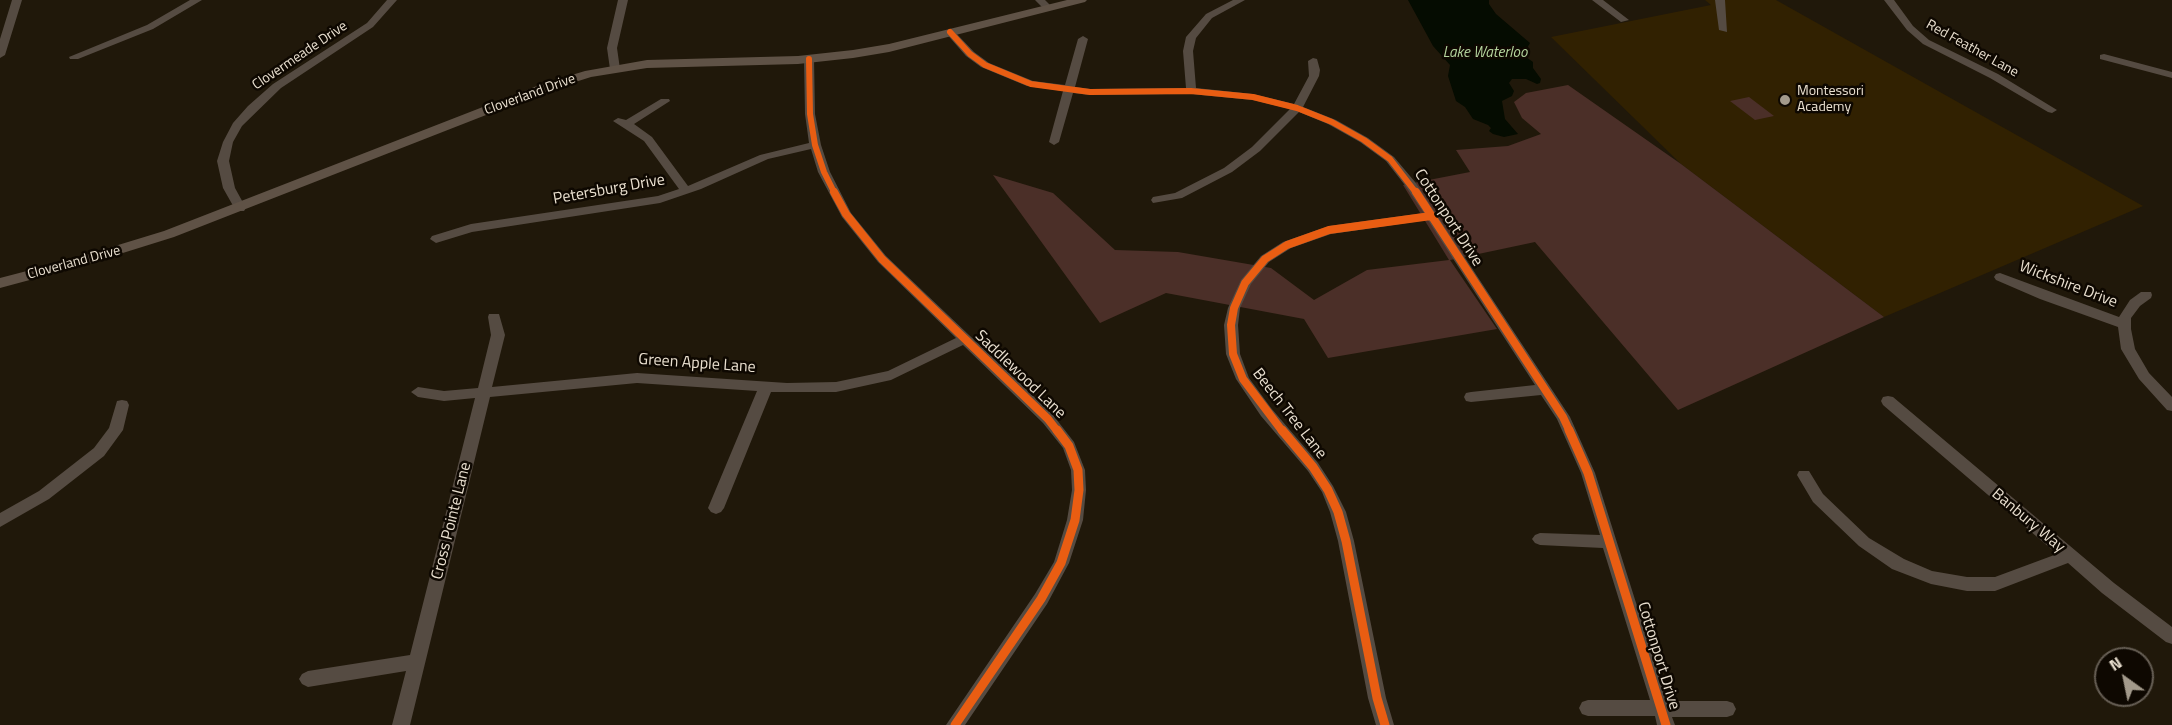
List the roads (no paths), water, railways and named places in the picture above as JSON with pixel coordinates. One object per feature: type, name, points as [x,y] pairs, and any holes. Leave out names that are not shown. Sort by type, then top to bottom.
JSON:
[{"type":"main road","name":"Cloverland Drive","points":[[0,283],[132,246],[240,208],[546,87],[615,69],[674,63],[809,59],[879,50],[1044,4],[1081,0]]},
{"type":"street","points":[[0,55],[17,0]]},
{"type":"street","points":[[74,57],[150,27],[197,0]]},
{"type":"street","name":"Clovermeade Drive","points":[[240,208],[229,188],[223,168],[226,148],[237,125],[269,92],[370,25],[392,0]]},
{"type":"street","points":[[615,69],[612,48],[623,0]]},
{"type":"street","points":[[1191,91],[1188,51],[1191,37],[1206,19],[1240,0]]},
{"type":"street","points":[[1598,0],[1624,20]]},
{"type":"street","points":[[1720,0],[1724,30]]},
{"type":"street","name":"Red Feather Lane","points":[[1889,0],[1910,28],[1926,42],[1994,76],[2052,110]]},
{"type":"street","name":"Cottonport Drive","points":[[950,32],[970,54],[995,70],[1038,86],[1070,91],[1191,91],[1242,95],[1297,108],[1349,131],[1382,152],[1403,174],[1563,417],[1584,461],[1663,717]]},
{"type":"street","points":[[1054,142],[1083,39]]},
{"type":"street","points":[[2104,57],[2172,75]]},
{"type":"street","name":"Saddlewood Lane","points":[[809,59],[810,114],[816,145],[830,185],[855,227],[882,259],[1040,410],[1064,438],[1074,455],[1079,485],[1075,520],[1057,570],[1041,599],[955,725]]},
{"type":"street","points":[[1157,200],[1184,193],[1227,170],[1256,149],[1297,108],[1314,76],[1313,61]]},
{"type":"street","points":[[664,100],[622,122],[648,139],[686,191]]},
{"type":"street","name":"Petersburg Drive","points":[[436,239],[461,230],[642,203],[686,191],[764,157],[816,145]]},
{"type":"street","name":"Beech Tree Lane","points":[[1385,725],[1377,698],[1346,541],[1338,512],[1313,466],[1248,387],[1233,354],[1231,325],[1234,308],[1245,283],[1265,259],[1287,245],[1329,230],[1431,216]]},
{"type":"street","name":"Wickshire Drive","points":[[2000,277],[2031,291],[2124,324]]},
{"type":"street","points":[[2146,296],[2130,310],[2124,324],[2128,349],[2144,376],[2172,406]]},
{"type":"street","name":"Cross Pointe Lane","points":[[400,725],[485,392],[498,332],[494,318]]},
{"type":"street","name":"Green Apple Lane","points":[[418,392],[444,396],[628,378],[766,387],[821,388],[876,379],[914,365],[964,339]]},
{"type":"street","points":[[717,508],[766,387]]},
{"type":"street","points":[[1471,397],[1546,389]]},
{"type":"street","name":"Banbury Way","points":[[1888,401],[2070,556],[2172,638]]},
{"type":"street","points":[[0,521],[51,490],[99,452],[116,430],[122,405]]},
{"type":"street","points":[[1804,475],[1818,498],[1864,542],[1898,564],[1931,577],[1968,584],[1995,584],[2070,556]]},
{"type":"street","points":[[1540,539],[1609,542]]},
{"type":"street","points":[[308,679],[416,662]]},
{"type":"street","points":[[1588,708],[1663,717],[1727,709]]},
{"type":"water","name":"Lake Waterloo","points":[[1408,0],[1489,0],[1496,14],[1530,43],[1523,55],[1533,62],[1533,68],[1541,79],[1540,83],[1526,79],[1512,79],[1509,83],[1514,91],[1512,96],[1502,101],[1505,119],[1518,134],[1504,137],[1493,134],[1489,131],[1491,128],[1488,125],[1473,119],[1465,107],[1456,101],[1448,76],[1450,65],[1433,46]]},
{"type":"place","name":"Montessori Academy","points":[[1785,100]]}]
